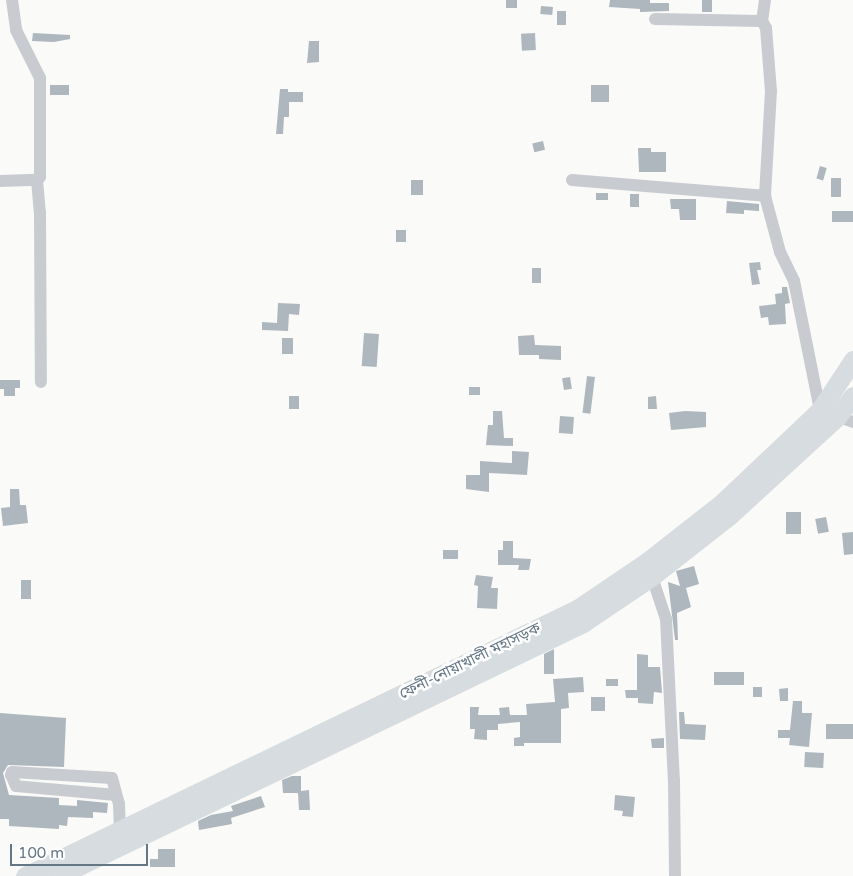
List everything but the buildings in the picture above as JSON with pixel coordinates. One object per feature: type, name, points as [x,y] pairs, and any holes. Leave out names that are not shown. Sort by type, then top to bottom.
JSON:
[{"type":"highway","name":"ফেনী-নোয়াখালী মহাসড়ক","points":[[837,416],[853,360]]},
{"type":"highway","name":"ফেনী-নোয়াখালী মহাসড়ক","points":[[58,876],[583,623],[650,569],[722,503],[837,416],[853,396]]},
{"type":"highway","name":"ফেনী-নোয়াখালী মহাসড়ক","points":[[25,876],[577,609],[650,569]]},
{"type":"street","points":[[12,0],[16,30],[40,78],[40,177],[37,180],[40,212],[40,382]]},
{"type":"street","points":[[765,0],[762,21],[766,28],[771,91],[765,196],[780,252],[794,281],[837,416]]},
{"type":"street","points":[[655,19],[762,21]]},
{"type":"street","points":[[0,181],[37,180]]},
{"type":"street","points":[[572,180],[765,196]]},
{"type":"street","points":[[650,569],[666,619],[674,780],[674,876]]},
{"type":"street","points":[[116,795],[16,786],[11,775],[12,772],[112,778],[119,804],[120,830]]}]
